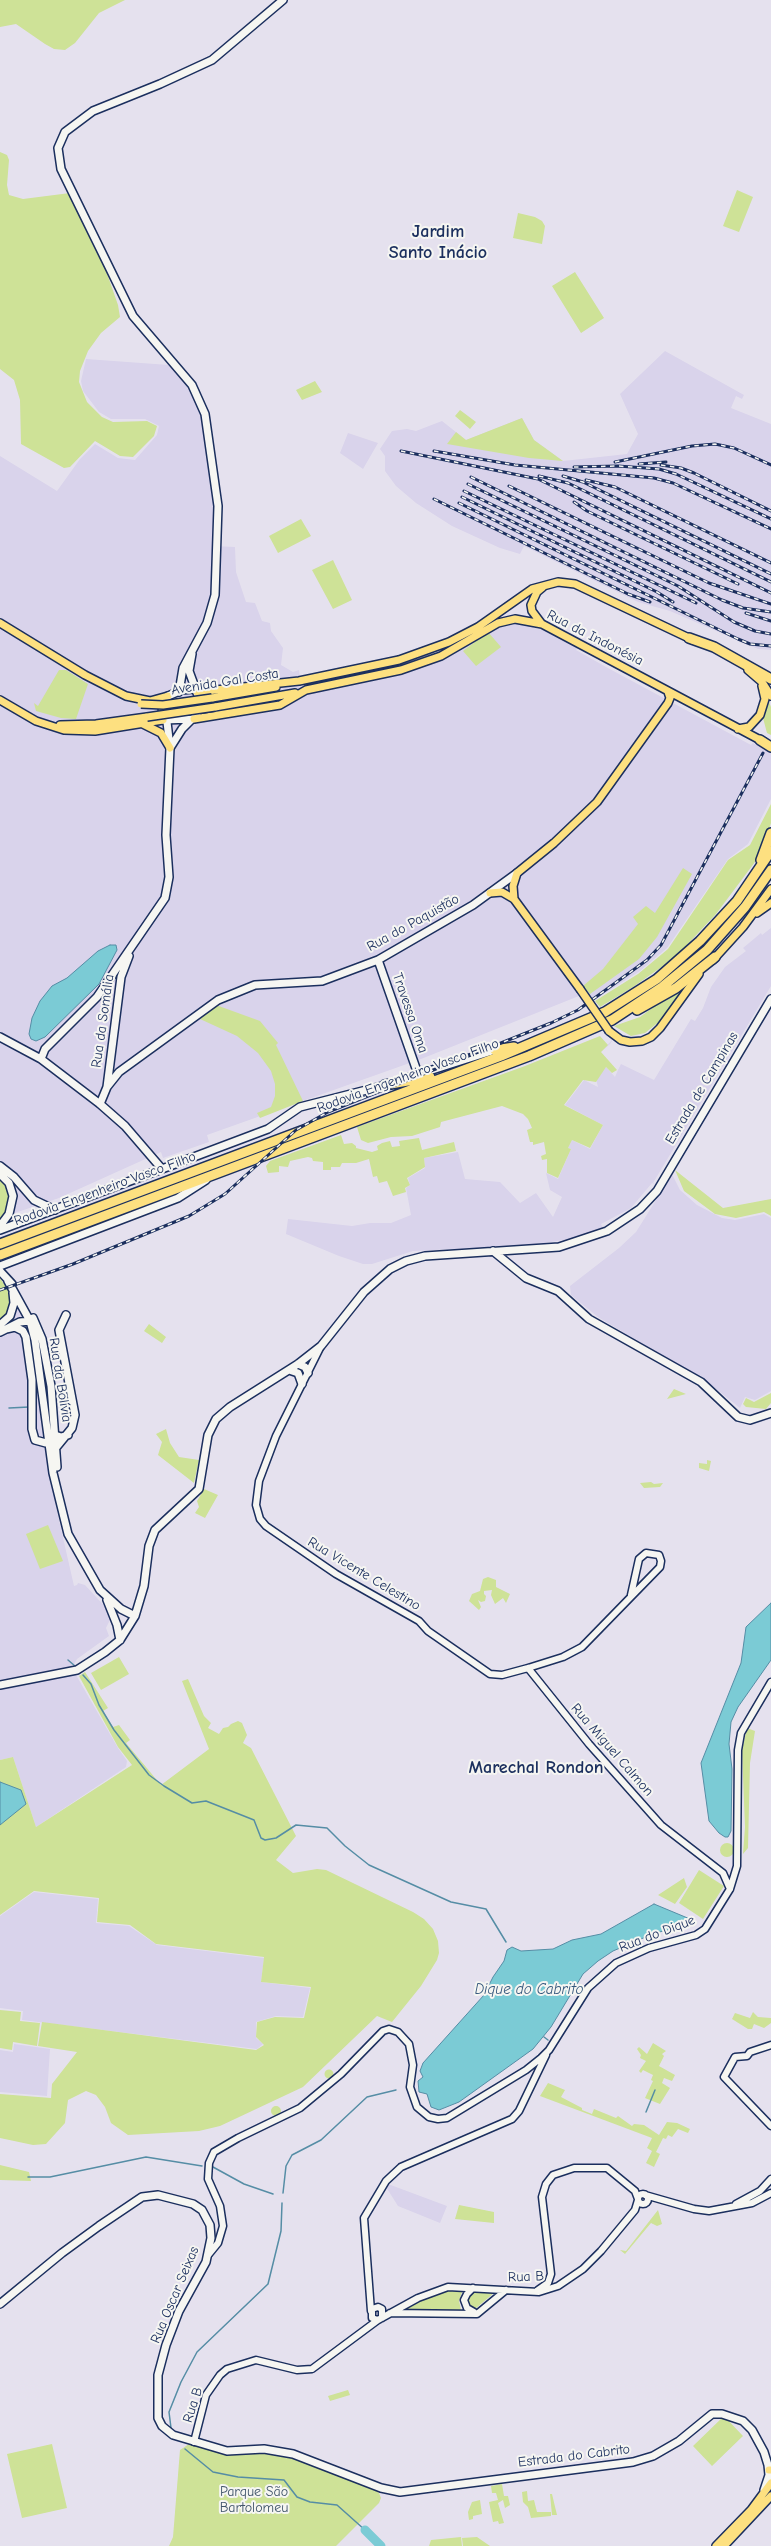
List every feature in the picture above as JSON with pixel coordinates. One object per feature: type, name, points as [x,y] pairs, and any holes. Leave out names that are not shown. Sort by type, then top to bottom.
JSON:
[{"type":"highway","points":[[689,638],[714,647],[771,679]]},
{"type":"highway","points":[[760,740],[771,746]]},
{"type":"highway","points":[[754,878],[771,833]]},
{"type":"highway","name":"Rodovia Engenheiro Vasco Filho","points":[[0,1244],[535,1043],[605,1012],[657,979],[679,962],[715,926],[754,878],[771,850]]},
{"type":"highway","name":"Rodovia Engenheiro Vasco Filho","points":[[0,1255],[529,1056],[612,1020],[662,987],[707,950],[745,907],[771,870]]},
{"type":"highway","points":[[612,1020],[634,1012],[666,995],[715,957]]},
{"type":"highway","points":[[496,1050],[535,1043]]},
{"type":"highway","points":[[385,1085],[422,1080],[480,1064]]},
{"type":"main road","points":[[179,692],[183,668],[212,609],[219,523],[218,500],[205,414],[192,385],[150,340],[133,316],[61,169],[58,148],[65,132],[93,111],[160,84],[212,60],[283,0]]},
{"type":"main road","points":[[299,681],[372,667],[421,653],[478,627],[532,589],[558,582],[575,584],[689,638],[757,677],[771,696]]},
{"type":"main road","points":[[542,624],[532,611],[531,605],[537,592],[548,584]]},
{"type":"main road","name":"Rua da Indonésia","points":[[165,721],[193,719],[280,705],[299,692],[396,671],[426,662],[452,650],[498,623],[515,619],[542,624],[760,740]]},
{"type":"main road","name":"Avenida Gal Costa","points":[[0,623],[102,684],[135,699],[150,701],[179,692],[299,681]]},
{"type":"main road","points":[[170,748],[182,729],[193,719],[200,705],[189,671],[192,650]]},
{"type":"main road","name":"Avenida Gal Costa","points":[[63,662],[90,682],[119,697],[142,704],[163,705],[212,698],[272,688],[299,681]]},
{"type":"main road","points":[[738,729],[746,728],[753,724],[763,710],[765,693],[757,677]]},
{"type":"main road","points":[[42,724],[83,725],[215,707],[299,692]]},
{"type":"main road","name":"Rua do Paquistão","points":[[107,1087],[119,1072],[208,1007],[233,993],[255,985],[314,983],[378,960],[490,893],[554,843],[597,802],[668,703],[670,698],[668,692]]},
{"type":"main road","points":[[41,1059],[45,1049],[89,1007],[106,985],[159,908],[168,888],[166,835],[170,748],[162,706],[168,696]]},
{"type":"main road","points":[[0,700],[42,724],[77,731],[165,721]]},
{"type":"main road","points":[[141,724],[161,733],[170,748]]},
{"type":"main road","points":[[514,899],[513,886],[517,873]]},
{"type":"main road","points":[[743,927],[771,889]]},
{"type":"main road","points":[[490,893],[502,892],[514,899],[609,1031],[620,1040],[630,1042],[642,1041],[651,1037],[660,1028],[694,980],[743,927],[771,903]]},
{"type":"main road","name":"Rua da Somália","points":[[100,1104],[107,1087],[124,966],[134,943]]},
{"type":"main road","name":"Travessa Oma","points":[[378,960],[418,1074]]},
{"type":"main road","points":[[106,985],[112,985],[120,991]]},
{"type":"main road","name":"Estrada de Campinas","points":[[120,1640],[135,1616],[144,1586],[153,1535],[162,1521],[199,1489],[208,1435],[213,1423],[230,1407],[290,1370],[321,1346],[364,1292],[390,1269],[416,1257],[493,1251],[548,1249],[596,1235],[634,1214],[657,1191],[771,998]]},
{"type":"main road","points":[[0,1037],[41,1059],[100,1104],[125,1126],[162,1169]]},
{"type":"main road","name":"Rodovia Engenheiro Vasco Filho","points":[[0,1230],[268,1129],[300,1107],[385,1085],[496,1050]]},
{"type":"main road","points":[[110,1066],[114,1072],[119,1072]]},
{"type":"main road","points":[[0,1166],[14,1177],[34,1200],[55,1210]]},
{"type":"main road","points":[[0,1174],[9,1183],[13,1196],[9,1214],[0,1226]]},
{"type":"main road","points":[[0,1266],[178,1198],[214,1174]]},
{"type":"main road","points":[[493,1251],[524,1277],[558,1291],[589,1319],[701,1382],[738,1417],[750,1420],[771,1413]]},
{"type":"main road","name":"Rua da Bolívia","points":[[0,1271],[29,1315],[42,1339],[47,1363],[55,1435],[53,1451],[58,1493],[68,1534],[88,1572],[105,1596],[116,1621],[120,1640]]},
{"type":"main road","name":"Rua da Bolívia","points":[[7,1280],[19,1291],[29,1315],[43,1389],[49,1442],[53,1451]]},
{"type":"main road","points":[[2,1328],[10,1316],[14,1303],[13,1290]]},
{"type":"main road","points":[[10,1316],[29,1315]]},
{"type":"main road","points":[[2,1328],[20,1322],[29,1315]]},
{"type":"main road","points":[[53,1451],[68,1435],[75,1415],[59,1330],[66,1315]]},
{"type":"main road","points":[[2,1328],[15,1327],[25,1334],[32,1380],[32,1434],[39,1442],[49,1442],[55,1435],[61,1437],[68,1435]]},
{"type":"main road","points":[[298,1364],[305,1367],[308,1373]]},
{"type":"main road","points":[[290,1370],[298,1373],[302,1384]]},
{"type":"main road","name":"Rua da Bolívia","points":[[105,1596],[122,1609],[135,1616]]},
{"type":"main road","points":[[0,1685],[80,1669],[120,1640]]},
{"type":"main road","name":"Rua Oscar Seixas","points":[[0,2304],[62,2253],[147,2196],[158,2195],[186,2202],[202,2210],[210,2225],[209,2254],[179,2311],[166,2345],[158,2375],[157,2409],[160,2423],[173,2434],[194,2442],[231,2451],[264,2449],[294,2454],[381,2488],[404,2491]]},
{"type":"main road","name":"Estrada do Cabrito","points":[[404,2491],[633,2462],[653,2456],[679,2441],[712,2414],[727,2415],[743,2420],[752,2430],[764,2452],[770,2470],[763,2492]]},
{"type":"main road","name":"Estrada do Cabrito","points":[[764,2452],[771,2458]]},
{"type":"main road","points":[[716,2546],[751,2510],[771,2483]]},
{"type":"main road","points":[[724,2546],[771,2496]]},
{"type":"street","name":"Rua Vicente Celestino","points":[[321,1346],[276,1436],[257,1487],[256,1505],[262,1522],[336,1574],[419,1621],[428,1631],[490,1674],[502,1675],[528,1668],[563,1657],[582,1646],[660,1567],[661,1560],[659,1555],[646,1552],[639,1560],[631,1595]]},
{"type":"street","name":"Rua Miguel Calmon","points":[[528,1668],[589,1744],[661,1825],[723,1873]]},
{"type":"street","name":"Rua do Dique","points":[[209,2254],[218,2242],[223,2226],[220,2206],[208,2179],[209,2163],[214,2152],[238,2138],[300,2108],[341,2074],[383,2031],[389,2030],[398,2032],[409,2044],[413,2059],[410,2087],[415,2102],[421,2112],[438,2119],[452,2116],[526,2070],[549,2050],[588,1988],[604,1972],[638,1952],[700,1933],[715,1915],[730,1889],[736,1872],[739,1852],[740,1738],[746,1722],[771,1682]]},
{"type":"street","points":[[730,1889],[723,1873],[736,1872]]},
{"type":"street","points":[[771,2045],[750,2052],[746,2056],[734,2058],[724,2078],[771,2126]]},
{"type":"street","points":[[381,2308],[380,2319],[374,2319],[371,2312],[369,2295],[364,2218],[388,2177],[401,2167],[512,2119],[519,2111],[549,2050]]},
{"type":"street","points":[[526,2070],[534,2078]]},
{"type":"street","points":[[534,2292],[546,2286],[552,2274],[542,2197],[544,2187],[550,2177],[559,2171],[574,2168],[607,2168],[635,2191],[656,2200],[702,2211],[730,2208],[760,2200],[771,2193]]},
{"type":"street","points":[[730,2208],[756,2193],[771,2179]]},
{"type":"street","points":[[635,2191],[641,2204],[645,2204]]},
{"type":"street","points":[[756,2193],[760,2200]]},
{"type":"street","points":[[638,2199],[640,2195],[645,2195]]},
{"type":"street","points":[[645,2195],[648,2199],[645,2204]]},
{"type":"street","name":"Rua B","points":[[194,2442],[206,2395],[220,2375],[227,2369],[256,2360],[293,2370],[308,2370],[389,2313],[440,2290],[455,2287],[534,2292],[552,2288],[583,2269],[601,2251],[635,2210],[638,2199]]},
{"type":"street","points":[[635,2210],[656,2200]]},
{"type":"street","points":[[474,2288],[467,2294],[465,2303],[470,2311],[477,2314]]},
{"type":"street","points":[[369,2295],[381,2308],[389,2313],[477,2314],[506,2290]]},
{"type":"street","points":[[366,2328],[371,2312],[376,2307],[381,2308]]},
{"type":"shaded area","points":[[665,351],[744,395],[742,399],[736,396],[731,408],[771,424],[771,650],[758,649],[670,611],[638,602],[524,546],[520,554],[500,548],[452,526],[416,503],[396,486],[385,471],[385,456],[380,449],[392,431],[407,429],[416,431],[442,421],[466,440],[522,418],[534,440],[563,461],[627,454],[638,434],[620,394]]},
{"type":"shaded area","points":[[86,359],[169,365],[177,372],[197,402],[201,409],[215,509],[213,546],[235,547],[236,572],[246,602],[255,603],[262,621],[270,623],[271,631],[283,648],[281,665],[293,672],[299,670],[301,687],[386,676],[458,651],[487,631],[504,625],[519,623],[549,632],[578,647],[576,650],[606,667],[751,745],[753,743],[771,752],[771,799],[748,844],[728,859],[667,948],[640,971],[586,1005],[592,1014],[579,996],[421,1059],[207,1135],[209,1142],[163,1158],[161,1152],[59,1198],[0,1218],[0,456],[57,491],[80,459],[95,444],[118,458],[135,460],[157,435],[159,426],[145,419],[111,419],[99,412],[83,391],[81,381]]},
{"type":"shaded area","points":[[348,433],[378,443],[363,469],[340,453]]},
{"type":"shaded area","points":[[771,928],[771,986],[653,1183],[663,1189],[652,1183],[631,1208],[601,1224],[603,1228],[567,1242],[563,1240],[525,1246],[413,1251],[372,1264],[363,1264],[339,1256],[286,1234],[288,1219],[352,1226],[370,1223],[391,1223],[411,1215],[406,1188],[410,1185],[408,1178],[425,1168],[424,1158],[458,1152],[465,1179],[500,1182],[520,1203],[536,1193],[553,1217],[562,1197],[550,1190],[546,1173],[558,1179],[571,1149],[568,1148],[572,1140],[590,1149],[603,1125],[565,1105],[584,1080],[598,1087],[596,1079],[606,1067],[615,1077],[621,1064],[654,1080],[691,1019],[695,1021],[703,1008],[711,987],[725,967],[746,951],[743,948],[761,933],[762,935]]},
{"type":"shaded area","points":[[612,1040],[610,1044],[601,1052]]},
{"type":"shaded area","points":[[672,1174],[680,1190],[697,1205],[722,1218],[735,1220],[764,1214],[771,1218],[771,1391],[755,1400],[745,1397],[740,1408],[710,1384],[598,1317],[571,1295],[570,1286],[619,1248],[636,1232]]},
{"type":"shaded area","points":[[0,1277],[10,1288],[34,1336],[44,1371],[48,1408],[50,1467],[56,1507],[74,1586],[78,1583],[85,1585],[109,1611],[110,1620],[106,1628],[109,1636],[77,1659],[72,1668],[127,1761],[126,1767],[36,1827],[13,1757],[0,1760]]},
{"type":"shaded area","points":[[34,1892],[98,1899],[96,1923],[129,1926],[157,1945],[264,1958],[261,1982],[310,1988],[303,2017],[276,2016],[256,2022],[256,2038],[263,2044],[257,2049],[22,2020],[23,2011],[0,2008],[0,1916]]},
{"type":"shaded area","points":[[14,2044],[50,2049],[47,2096],[0,2092],[0,2050],[13,2052]]},
{"type":"shaded area","points":[[388,2184],[447,2206],[440,2223],[398,2206],[386,2187]]},
{"type":"green space","points":[[0,0],[125,0],[99,13],[75,43],[65,50],[54,49],[16,24],[0,27]]},
{"type":"green space","points":[[0,152],[7,155],[9,160],[7,185],[9,195],[23,199],[70,193],[103,262],[118,305],[120,317],[101,333],[88,351],[80,371],[79,382],[87,402],[102,417],[113,422],[147,421],[157,426],[154,436],[133,457],[120,456],[95,441],[70,467],[64,468],[21,444],[20,400],[14,380],[0,369]]},
{"type":"green space","points":[[737,190],[753,197],[739,232],[723,226]]},
{"type":"green space","points":[[518,213],[535,217],[542,221],[545,226],[542,244],[513,238]]},
{"type":"green space","points":[[575,272],[604,318],[581,333],[552,286]]},
{"type":"green space","points":[[315,381],[322,392],[302,400],[296,390]]},
{"type":"green space","points":[[460,410],[476,422],[470,429],[455,416]]},
{"type":"green space","points":[[522,418],[534,440],[563,461],[529,458],[447,444],[456,432],[466,440]]},
{"type":"green space","points":[[301,519],[311,536],[278,553],[269,536]]},
{"type":"green space","points":[[333,560],[352,600],[333,609],[312,570]]},
{"type":"green space","points":[[488,632],[501,647],[476,666],[463,651]]},
{"type":"green space","points":[[59,670],[66,670],[88,684],[76,719],[61,718],[36,711],[34,703],[38,706]]},
{"type":"green space","points":[[769,702],[771,707],[771,735],[767,733],[763,718]]},
{"type":"green space","points":[[771,804],[771,823],[761,854],[716,914],[683,949],[663,966],[633,987],[600,1007],[595,1001],[638,974],[668,949],[728,860],[750,845]]},
{"type":"green space","points":[[683,868],[692,874],[657,937],[639,959],[590,994],[583,986],[603,969],[638,924],[633,917],[646,906],[655,913]]},
{"type":"green space","points":[[688,982],[660,1021],[645,1033],[631,1036],[614,1026],[640,1017]]},
{"type":"green space","points":[[216,1005],[260,1021],[278,1043],[276,1045],[303,1101],[260,1118],[257,1113],[271,1107],[275,1096],[275,1084],[271,1071],[258,1053],[237,1036],[200,1019]]},
{"type":"green space","points":[[600,1036],[608,1045],[601,1052],[617,1070],[612,1073],[606,1067],[596,1082],[583,1080],[564,1105],[603,1125],[590,1148],[572,1140],[568,1148],[571,1149],[558,1178],[547,1173],[547,1159],[542,1160],[541,1156],[546,1154],[544,1142],[533,1145],[533,1142],[530,1142],[527,1130],[532,1128],[528,1119],[523,1114],[502,1106],[441,1122],[440,1127],[412,1136],[391,1137],[368,1143],[361,1140],[357,1127],[525,1066]]},
{"type":"green space","points":[[341,1135],[344,1144],[352,1143],[356,1146],[356,1148],[372,1152],[378,1150],[377,1146],[382,1143],[390,1141],[392,1147],[400,1146],[399,1141],[419,1138],[422,1150],[454,1142],[456,1151],[424,1158],[425,1167],[407,1178],[410,1185],[405,1188],[406,1192],[393,1196],[387,1181],[379,1183],[377,1176],[373,1177],[369,1159],[356,1163],[342,1163],[340,1167],[331,1167],[331,1170],[323,1170],[323,1162],[313,1161],[312,1158],[308,1157],[290,1161],[288,1167],[279,1166],[279,1172],[268,1173],[266,1166],[270,1161]]},
{"type":"green space","points":[[675,1170],[723,1208],[771,1199],[771,1216],[764,1212],[736,1218],[715,1214],[684,1191]]},
{"type":"green space","points":[[0,1177],[4,1182],[9,1196],[5,1212],[0,1219]]},
{"type":"green space","points":[[0,1278],[12,1296],[10,1311],[0,1322]]},
{"type":"green space","points":[[149,1324],[166,1337],[162,1343],[144,1331]]},
{"type":"green space","points":[[674,1389],[686,1394],[667,1399]]},
{"type":"green space","points":[[771,1393],[771,1403],[766,1409],[746,1407],[743,1404],[746,1398],[754,1402]]},
{"type":"green space","points":[[166,1429],[170,1443],[179,1457],[199,1460],[194,1483],[158,1455],[162,1442],[156,1434]]},
{"type":"green space","points":[[707,1460],[711,1461],[709,1471],[699,1468],[699,1463],[707,1464]]},
{"type":"green space","points":[[651,1482],[654,1484],[663,1483],[660,1487],[644,1488],[640,1483]]},
{"type":"green space","points":[[204,1489],[218,1495],[205,1518],[195,1513],[199,1507],[197,1501]]},
{"type":"green space","points":[[48,1525],[63,1561],[40,1569],[26,1534]]},
{"type":"green space","points":[[488,1577],[496,1580],[496,1587],[510,1594],[506,1603],[503,1598],[495,1604],[491,1595],[492,1590],[484,1591],[486,1596],[485,1601],[481,1602],[478,1600],[481,1607],[479,1610],[469,1601],[472,1594],[480,1591],[483,1579]]},
{"type":"green space","points":[[119,1657],[129,1674],[101,1690],[91,1673]]},
{"type":"green space","points":[[85,1672],[108,1708],[103,1711],[113,1727],[119,1725],[130,1740],[126,1743],[161,1785],[209,1749],[182,1681],[188,1679],[204,1716],[211,1723],[208,1728],[219,1734],[223,1728],[228,1727],[231,1724],[238,1721],[242,1723],[247,1735],[243,1743],[251,1748],[296,1836],[276,1860],[293,1873],[317,1869],[326,1870],[413,1912],[424,1919],[433,1929],[438,1941],[439,1953],[437,1960],[421,1986],[392,2022],[377,2016],[303,2087],[220,2126],[199,2131],[128,2135],[111,2123],[105,2107],[96,2095],[86,2091],[68,2100],[65,2123],[46,2144],[33,2145],[0,2138],[0,2094],[51,2098],[52,2084],[77,2052],[38,2046],[42,2022],[256,2050],[264,2045],[256,2037],[257,2022],[275,2017],[304,2018],[311,1987],[261,1982],[264,1957],[156,1944],[130,1925],[97,1922],[99,1898],[34,1891],[0,1915],[0,1760],[13,1757],[36,1827],[132,1765],[118,1747],[79,1676]]},
{"type":"green space","points":[[747,1728],[755,1731],[750,1763],[748,1848],[743,1854],[745,1827],[742,1750]]},
{"type":"green space","points":[[727,1843],[732,1845],[734,1850],[732,1855],[727,1857],[722,1855],[720,1850],[722,1845]]},
{"type":"green space","points":[[699,1870],[724,1886],[703,1919],[679,1903]]},
{"type":"green space","points":[[684,1878],[687,1887],[675,1904],[658,1895]]},
{"type":"green space","points":[[0,2010],[21,2012],[20,2021],[40,2023],[37,2046],[13,2042],[12,2050],[0,2048]]},
{"type":"green space","points":[[753,2012],[758,2017],[771,2018],[771,2023],[764,2028],[754,2024],[752,2029],[748,2029],[732,2019],[735,2013],[750,2018]]},
{"type":"green space","points":[[653,2043],[666,2051],[662,2054],[664,2056],[659,2066],[675,2075],[672,2081],[664,2078],[662,2083],[670,2088],[660,2104],[645,2098],[653,2081],[651,2080],[653,2075],[643,2070],[641,2073],[639,2071],[646,2061],[640,2058],[641,2055],[637,2049],[639,2047],[647,2054]]},
{"type":"green space","points":[[329,2069],[334,2074],[329,2079],[324,2074]]},
{"type":"green space","points":[[548,2083],[565,2090],[561,2097],[582,2108],[582,2110],[592,2114],[594,2109],[616,2118],[618,2116],[632,2126],[634,2124],[644,2125],[659,2135],[667,2122],[677,2123],[690,2129],[688,2133],[678,2129],[672,2137],[668,2135],[666,2139],[663,2138],[656,2152],[660,2154],[654,2167],[646,2163],[652,2151],[647,2148],[652,2138],[540,2096]]},
{"type":"green space","points":[[274,2106],[278,2106],[280,2107],[280,2115],[274,2116],[271,2113],[271,2109]]},
{"type":"green space","points":[[0,2165],[29,2172],[31,2181],[0,2180]]},
{"type":"green space","points":[[459,2205],[494,2212],[494,2223],[455,2219]]},
{"type":"green space","points":[[658,2210],[662,2224],[657,2226],[651,2223],[625,2254],[620,2250],[626,2251]]},
{"type":"green space","points":[[451,2290],[494,2293],[475,2309],[470,2307],[468,2303],[469,2293],[462,2292],[459,2301],[461,2310],[400,2310],[421,2299]]},
{"type":"green space","points":[[348,2390],[350,2395],[330,2401],[328,2396]]},
{"type":"green space","points":[[724,2416],[743,2436],[712,2466],[693,2446]]},
{"type":"green space","points":[[52,2444],[67,2508],[22,2518],[7,2454]]},
{"type":"green space","name":"Parque São Bartolomeu","points":[[189,2444],[235,2455],[256,2452],[296,2459],[371,2487],[379,2493],[381,2498],[379,2503],[336,2546],[169,2546],[173,2537],[180,2450]]},
{"type":"green space","points":[[502,2484],[504,2496],[508,2496],[510,2505],[505,2508],[503,2500],[498,2503],[504,2523],[499,2524],[498,2521],[493,2522],[489,2502],[498,2500],[496,2493],[492,2493],[491,2486]]},
{"type":"green space","points":[[527,2491],[528,2501],[534,2500],[537,2512],[551,2512],[551,2516],[531,2518],[528,2507],[523,2502],[522,2492]]},
{"type":"green space","points":[[550,2494],[552,2494],[557,2515],[552,2515]]},
{"type":"green space","points":[[480,2500],[482,2514],[473,2516],[473,2519],[469,2520],[468,2512],[472,2502]]},
{"type":"green space","points":[[461,2537],[462,2546],[429,2546],[431,2540]]},
{"type":"green space","points":[[477,2537],[490,2546],[463,2546],[462,2538]]},
{"type":"water","points":[[110,945],[116,945],[117,950],[99,984],[45,1037],[36,1041],[31,1039],[29,1034],[32,1018],[40,1001],[52,986],[67,978],[98,951]]},
{"type":"water","points":[[771,1603],[771,1660],[738,1707],[731,1722],[729,1744],[732,1769],[731,1831],[728,1837],[725,1837],[719,1833],[709,1821],[701,1763],[741,1663],[746,1627]]},
{"type":"water","points":[[0,1782],[21,1790],[26,1804],[0,1825]]},
{"type":"water","name":"Dique do Cabrito","points":[[654,1904],[690,1919],[693,1924],[655,1933],[613,1951],[598,1961],[583,1974],[551,2027],[533,2049],[459,2102],[439,2110],[431,2107],[427,2094],[419,2092],[418,2081],[423,2077],[420,2071],[423,2063],[484,1995],[493,1977],[504,1961],[507,1950],[512,1947],[521,1951],[553,1949],[572,1940],[601,1934]]},
{"type":"waterway","points":[[9,1408],[29,1407]]},
{"type":"waterway","points":[[68,1660],[75,1666]]},
{"type":"waterway","points":[[83,1675],[91,1684],[99,1705],[114,1730],[149,1775],[164,1786],[192,1803],[206,1801],[254,1820],[261,1838],[265,1840],[276,1838],[296,1825],[327,1828],[345,1846],[369,1865],[451,1902],[486,1909],[506,1942]]},
{"type":"waterway","points":[[544,2037],[548,2040]]},
{"type":"waterway","points":[[283,2193],[286,2166],[292,2155],[321,2140],[367,2097],[396,2090]]},
{"type":"waterway","points":[[646,2112],[655,2090]]},
{"type":"waterway","points":[[28,2177],[50,2177],[146,2157],[202,2166]]},
{"type":"waterway","points":[[213,2167],[244,2184],[273,2194]]},
{"type":"waterway","points":[[171,2428],[169,2412],[181,2382],[197,2352],[268,2284],[281,2231],[282,2203]]},
{"type":"waterway","points":[[185,2449],[213,2472],[238,2477],[284,2480],[297,2497],[310,2502],[337,2505],[365,2530]]},
{"type":"waterway","points":[[365,2530],[381,2546]]},
{"type":"railway","points":[[615,462],[692,446],[715,444],[734,448],[771,465]]},
{"type":"railway","points":[[401,451],[538,479],[771,593]]},
{"type":"railway","points":[[434,451],[515,465],[654,478],[673,483],[771,529]]},
{"type":"railway","points":[[639,464],[666,462]]},
{"type":"railway","points":[[661,465],[681,468],[694,473],[771,511]]},
{"type":"railway","points":[[574,467],[618,466],[659,469],[676,474],[771,519]]},
{"type":"railway","points":[[539,476],[568,483],[771,582]]},
{"type":"railway","points":[[563,476],[583,482],[771,574]]},
{"type":"railway","points":[[471,477],[722,600],[743,608],[771,612]]},
{"type":"railway","points":[[586,480],[615,487],[771,563]]},
{"type":"railway","points":[[468,484],[678,586],[734,622],[755,631],[771,634]]},
{"type":"railway","points":[[509,486],[709,583],[771,604]]},
{"type":"railway","points":[[464,491],[696,603]]},
{"type":"railway","points":[[462,497],[657,592],[673,602]]},
{"type":"railway","points":[[434,499],[628,594],[650,602]]},
{"type":"railway","points":[[574,502],[587,511],[738,584]]},
{"type":"railway","points":[[459,503],[738,639],[750,644],[771,646]]},
{"type":"railway","points":[[746,613],[771,621]]},
{"type":"railway","points":[[0,1290],[73,1264],[189,1216],[225,1194],[296,1130],[328,1112],[551,1023],[578,1010],[647,960],[661,945],[763,753]]},
{"type":"district","name":"Jardim Santo Inácio","points":[[438,242]]},
{"type":"district","name":"Marechal Rondon","points":[[536,1768]]}]
